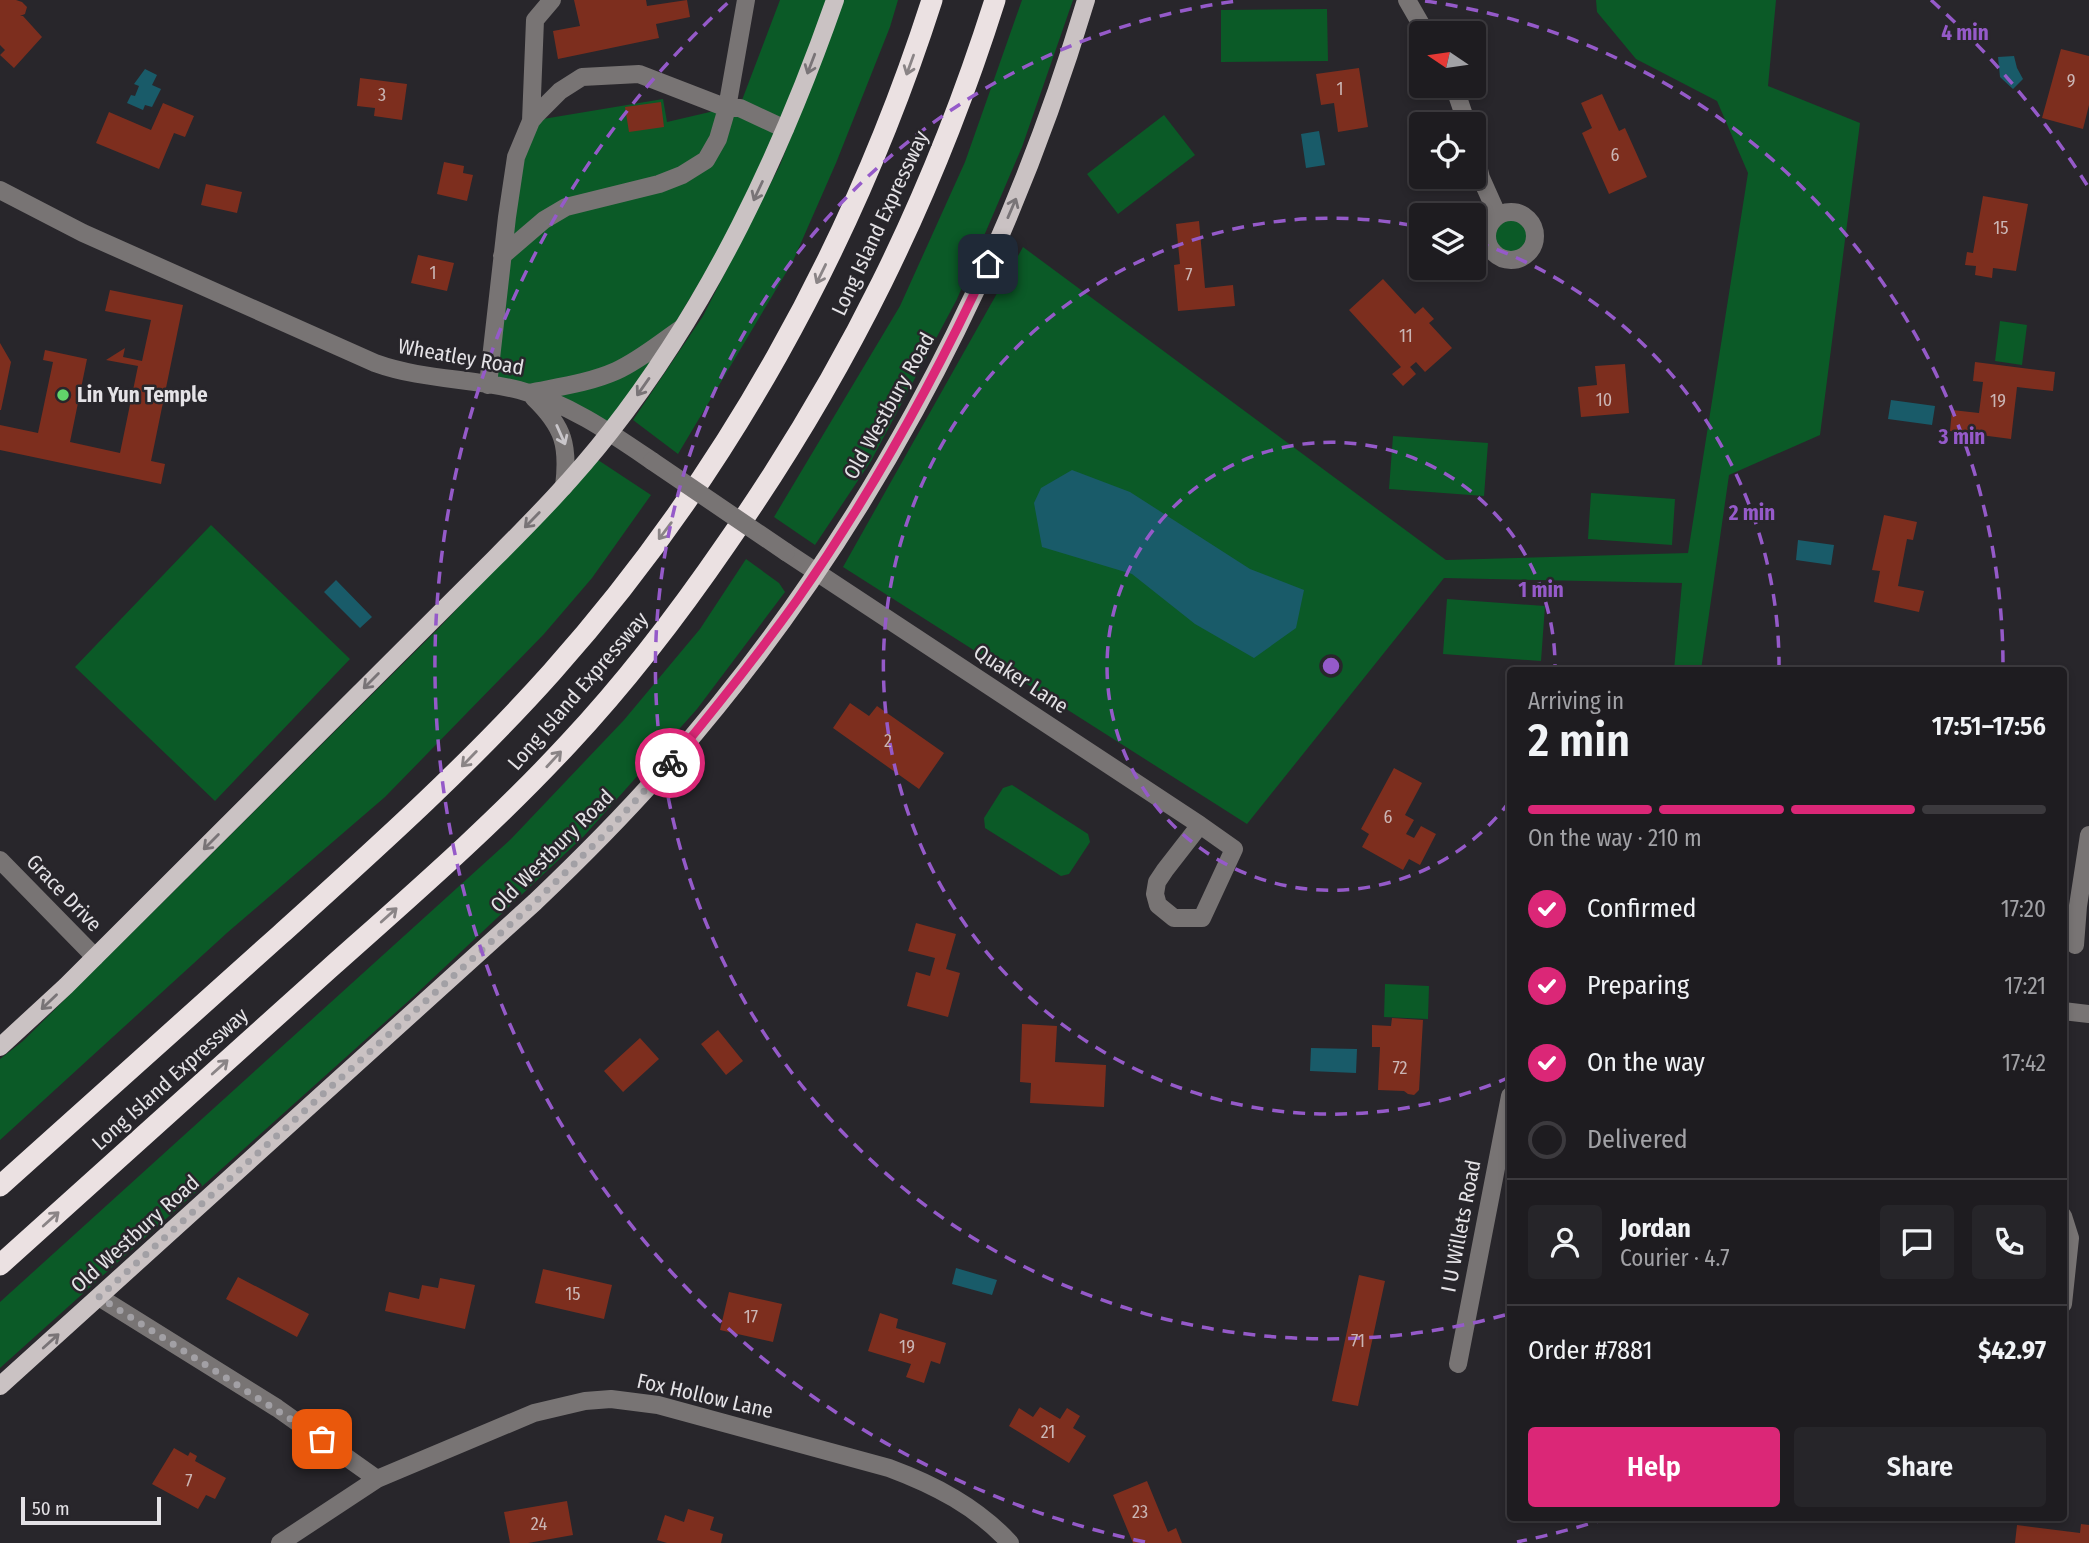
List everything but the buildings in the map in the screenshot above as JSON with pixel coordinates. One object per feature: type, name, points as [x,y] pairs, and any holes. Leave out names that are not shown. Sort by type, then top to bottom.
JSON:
[{"type":"highway","name":"Long Island Expressway","points":[[0,1186],[363,860],[457,772],[552,671],[637,568],[680,510],[751,401],[817,283],[873,160],[932,0]]},
{"type":"highway","name":"Long Island Expressway","points":[[0,1265],[487,827],[572,740],[659,638],[778,469],[848,351],[910,228],[961,102],[995,0]]},
{"type":"main road","points":[[0,1047],[95,957],[495,558],[564,487],[610,432],[684,326],[749,209],[785,129],[835,0]]},
{"type":"main road","name":"Old Westbury Road","points":[[0,1386],[509,926],[587,851],[689,740],[771,636],[816,571],[896,443],[965,313],[1033,157],[1086,0]]},
{"type":"street","points":[[488,385],[516,157],[531,121],[535,20],[552,0]]},
{"type":"street","points":[[1407,0],[1419,21]]},
{"type":"street","points":[[502,256],[544,220],[566,206],[659,184],[706,160],[718,139],[727,108],[747,1]]},
{"type":"street","points":[[531,121],[560,91],[582,77],[639,74],[727,108],[740,108],[785,129]]},
{"type":"street","points":[[1486,189],[1498,216]]},
{"type":"street","name":"Wheatley Road","points":[[0,190],[83,233],[375,363],[425,377],[529,393],[570,410],[610,432],[816,571]]},
{"type":"street","points":[[529,393],[588,380],[617,370],[642,357],[684,326]]},
{"type":"street","points":[[529,393],[551,416],[566,444],[564,487]]},
{"type":"street","name":"Quaker Lane","points":[[816,571],[1200,825],[1234,849],[1202,918],[1174,918],[1158,905],[1155,894],[1157,882],[1200,825]]},
{"type":"street","points":[[2075,945],[2089,835]]},
{"type":"street","name":"Grace Drive","points":[[0,860],[95,957]]},
{"type":"street","points":[[2067,1012],[2089,1014]]},
{"type":"street","name":"I U Willets Road","points":[[1458,1364],[1507,1111]]},
{"type":"street","points":[[2067,1229],[2070,1238],[2067,1266]]},
{"type":"street","points":[[99,1297],[277,1409],[377,1479]]},
{"type":"street","name":"Fox Hollow Lane","points":[[280,1543],[377,1479],[440,1450],[534,1413],[586,1401],[611,1399],[658,1405],[921,1479],[977,1512],[1010,1543]]},
{"type":"green space","points":[[780,0],[835,0],[769,166],[610,432],[488,385],[507,217],[531,121],[663,99],[667,122],[727,108],[739,108]]},
{"type":"green space","points":[[844,0],[898,0],[890,27],[836,163],[793,261],[678,454],[633,420],[703,316],[780,165]]},
{"type":"green space","points":[[1022,0],[1073,0],[1022,147],[957,299],[871,461],[815,545],[774,517],[900,306],[965,162]]},
{"type":"green space","points":[[1596,0],[1776,0],[1768,86],[1860,123],[1820,435],[1729,475],[1701,667],[1674,667],[1682,583],[1444,578],[1247,824],[843,567],[1023,247],[1446,560],[1688,553],[1748,173],[1717,101],[1636,59],[1597,12]]},
{"type":"green space","points":[[1327,9],[1328,61],[1221,62],[1221,10]]},
{"type":"green space","points":[[1164,115],[1195,155],[1118,214],[1087,174]]},
{"type":"green space","points":[[1511,220],[1522,225],[1527,236],[1522,247],[1511,252],[1500,247],[1495,236],[1500,225]]},
{"type":"green space","points":[[2000,321],[2027,325],[2022,365],[1995,361]]},
{"type":"green space","points":[[1393,436],[1488,443],[1484,496],[1389,489]]},
{"type":"green space","points":[[598,460],[651,495],[592,578],[544,634],[385,797],[228,932],[0,1140],[0,1059],[23,1041],[437,630]]},
{"type":"green space","points":[[1591,493],[1675,499],[1672,545],[1588,539]]},
{"type":"green space","points":[[211,525],[350,659],[215,801],[75,667]]},
{"type":"green space","points":[[746,559],[779,583],[785,592],[697,709],[584,836],[414,996],[0,1368],[0,1302],[511,839],[624,720],[700,629]]},
{"type":"green space","points":[[1447,599],[1545,606],[1541,661],[1443,654]]},
{"type":"green space","points":[[1012,785],[1088,834],[1090,842],[1069,874],[1061,876],[985,828],[984,818],[1003,788]]},
{"type":"green space","points":[[1385,984],[1429,986],[1428,1019],[1384,1017]]},
{"type":"water","points":[[2014,56],[2023,79],[2013,89],[2000,77],[1998,57]]},
{"type":"water","points":[[145,69],[157,75],[152,85],[161,89],[152,107],[145,105],[143,110],[127,103],[131,95],[135,96],[139,86],[134,84]]},
{"type":"water","points":[[1319,131],[1325,165],[1306,168],[1301,134]]},
{"type":"water","points":[[1891,400],[1935,406],[1932,425],[1888,419]]},
{"type":"water","points":[[1072,470],[1130,492],[1250,569],[1304,590],[1296,628],[1254,658],[1195,624],[1132,574],[1042,547],[1034,503],[1041,488]]},
{"type":"water","points":[[1798,540],[1834,545],[1831,565],[1796,560]]},
{"type":"water","points":[[336,580],[372,617],[360,628],[324,592]]},
{"type":"water","points":[[1311,1048],[1357,1049],[1356,1073],[1310,1071]]},
{"type":"water","points":[[956,1268],[997,1280],[992,1295],[952,1284]]},
{"type":"way so far","points":[[322,1439],[99,1297],[535,902],[601,838],[670,763]]},
{"type":"place","name":"Lin Yun Temple","points":[[63,395]]},
{"type":"route","points":[[670,763],[771,636],[834,545],[921,400],[988,264]]}]
